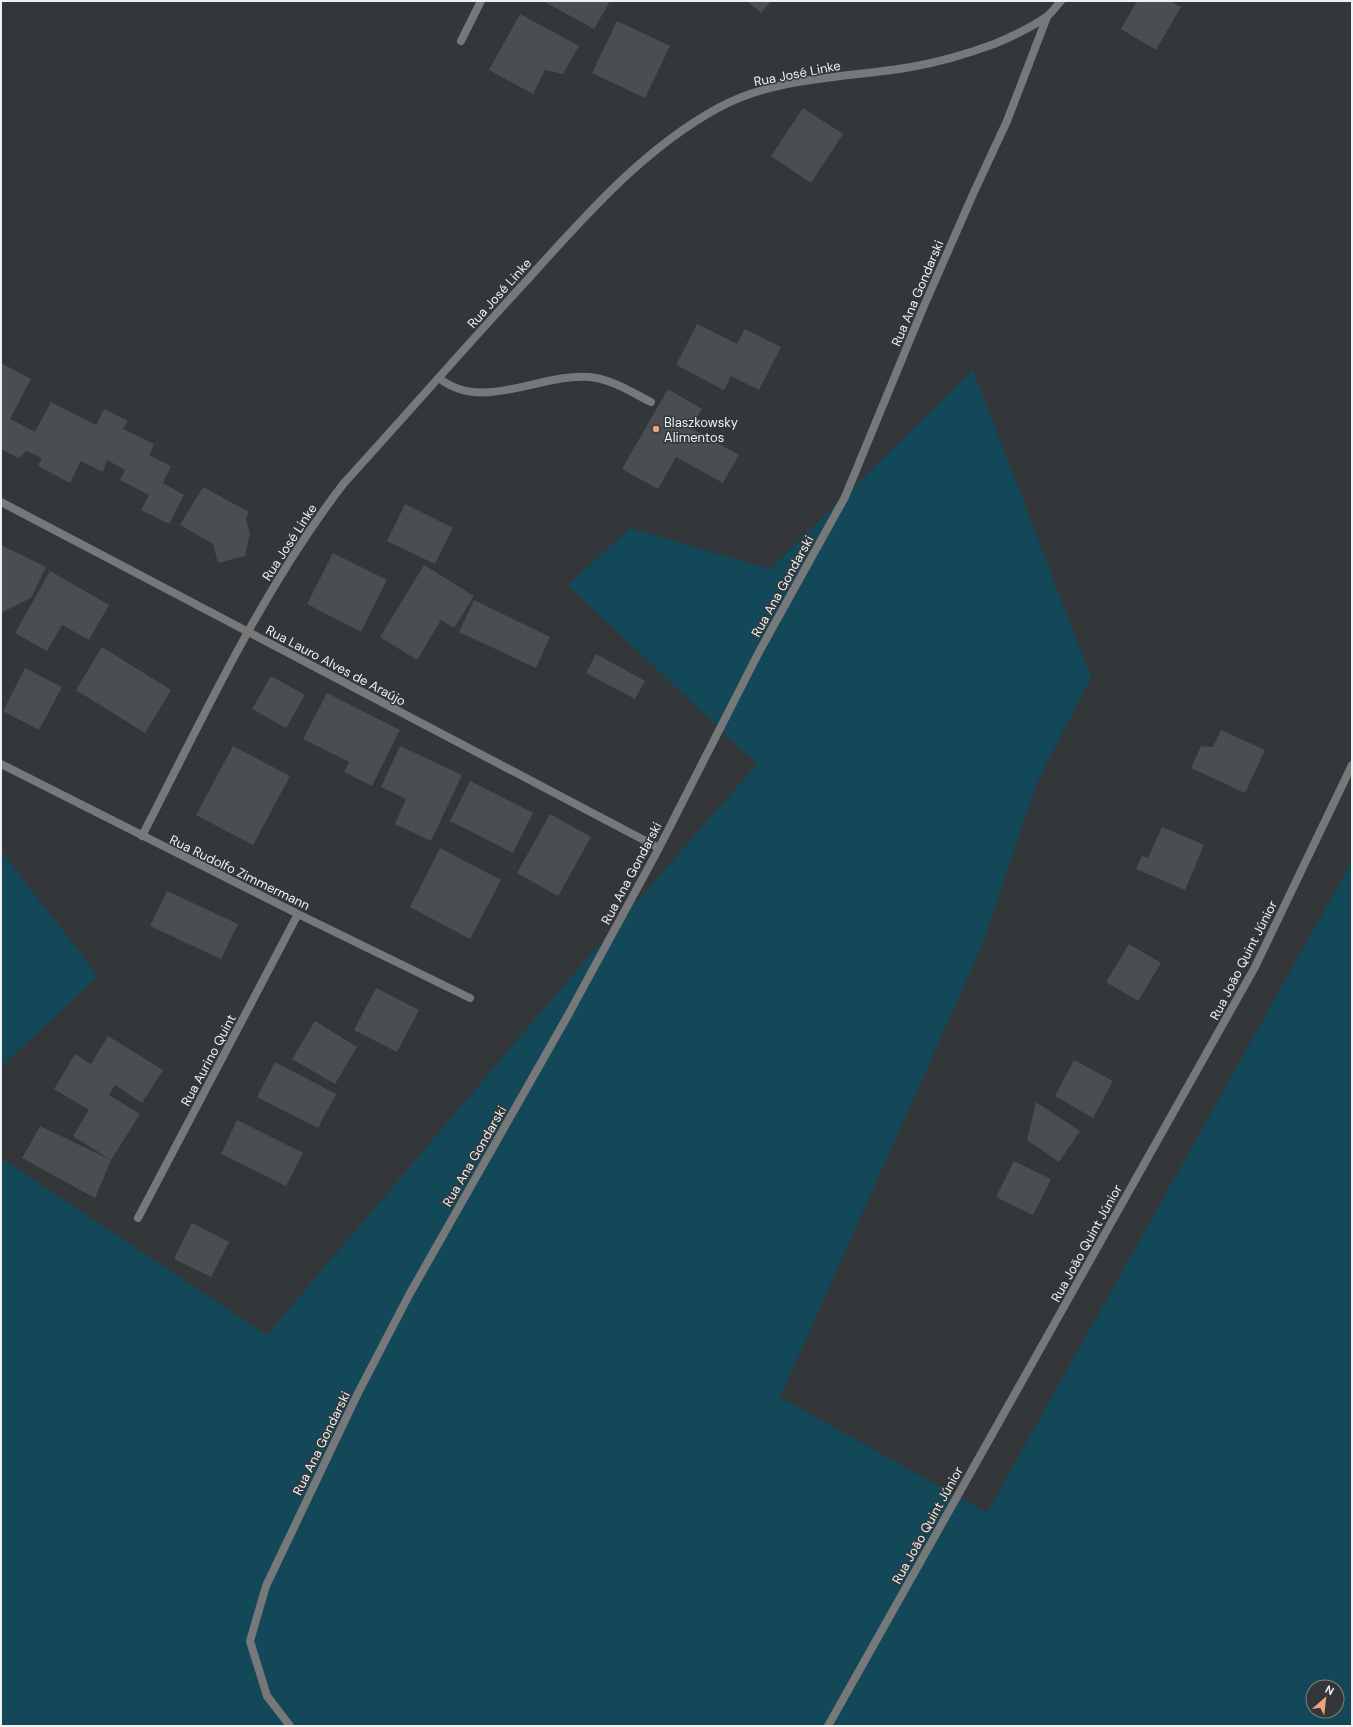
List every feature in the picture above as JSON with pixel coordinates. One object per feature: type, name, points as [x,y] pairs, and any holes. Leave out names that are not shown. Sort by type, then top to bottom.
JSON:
[{"type":"street","points":[[461,41],[481,1]]},
{"type":"street","name":"Rua José Linke","points":[[142,836],[248,632],[294,552],[315,521],[344,483],[562,242],[613,189],[650,154],[677,132],[699,118],[747,95],[808,81],[910,67],[944,60],[976,51],[1009,38],[1047,17],[1061,1]]},
{"type":"street","name":"Rua Ana Gondarski","points":[[290,1726],[267,1696],[250,1641],[266,1586],[358,1394],[409,1294],[567,1017],[659,848],[759,652],[845,496],[926,301],[1007,121],[1047,17]]},
{"type":"street","points":[[439,378],[449,386],[463,391],[481,393],[565,378],[588,377],[606,379],[651,402]]},
{"type":"street","name":"Rua Lauro Alves de Araújo","points":[[1,502],[659,848]]},
{"type":"street","name":"Rua Rudolfo Zimmermann","points":[[1,764],[298,914],[470,998]]},
{"type":"street","name":"Rua João Quint Júnior","points":[[828,1726],[1255,968],[1352,765]]},
{"type":"street","name":"Rua Aurino Quint","points":[[138,1218],[298,914]]},
{"type":"shaded area","points":[[973,370],[1091,677],[1037,783],[982,946],[780,1397],[987,1513],[1352,861],[1352,1726],[1,1726],[1,1158],[267,1335],[559,991],[757,764],[568,585],[630,528],[770,569]]},
{"type":"shaded area","points":[[1,851],[98,976],[1,1067]]},
{"type":"building","points":[[543,1],[610,1],[594,29]]},
{"type":"building","points":[[747,1],[771,1],[761,13]]},
{"type":"building","points":[[1137,1],[1171,1],[1181,7],[1156,50],[1121,29]]},
{"type":"building","points":[[520,14],[579,46],[563,74],[545,70],[533,94],[489,70]]},
{"type":"building","points":[[617,21],[670,46],[645,98],[592,73]]},
{"type":"building","points":[[803,108],[843,134],[811,183],[771,156]]},
{"type":"building","points":[[697,324],[737,344],[745,329],[781,347],[759,390],[731,376],[724,390],[676,365]]},
{"type":"building","points":[[1,363],[31,379],[10,419],[35,432],[51,402],[96,425],[104,409],[128,421],[123,429],[154,444],[149,455],[171,466],[163,483],[184,495],[169,524],[141,510],[149,495],[120,480],[125,470],[107,460],[103,472],[81,461],[70,483],[38,466],[42,458],[26,451],[19,458],[1,449]]},
{"type":"building","points":[[668,389],[702,409],[691,428],[739,455],[723,483],[676,457],[658,489],[622,469]]},
{"type":"building","points":[[203,487],[249,512],[246,519],[250,533],[245,556],[218,563],[213,544],[180,525]]},
{"type":"building","points":[[405,504],[453,528],[435,564],[387,541]]},
{"type":"building","points":[[1,545],[46,567],[31,598],[1,613]]},
{"type":"building","points":[[333,553],[387,580],[361,632],[307,604]]},
{"type":"building","points":[[424,565],[474,596],[454,628],[441,620],[417,660],[380,637]]},
{"type":"building","points":[[50,571],[109,605],[89,640],[62,625],[47,651],[15,633]]},
{"type":"building","points":[[474,600],[550,637],[536,668],[459,632]]},
{"type":"building","points":[[102,647],[171,690],[145,733],[76,690]]},
{"type":"building","points":[[596,654],[645,681],[635,699],[586,673]]},
{"type":"building","points":[[25,668],[62,687],[39,730],[3,711]]},
{"type":"building","points":[[271,676],[305,695],[286,728],[252,709]]},
{"type":"building","points":[[327,693],[400,730],[372,786],[344,772],[349,762],[303,739]]},
{"type":"building","points":[[1221,730],[1265,750],[1245,793],[1191,768],[1201,746],[1213,747]]},
{"type":"building","points":[[233,746],[290,776],[253,845],[196,815]]},
{"type":"building","points":[[400,746],[462,775],[431,841],[395,824],[406,799],[381,787]]},
{"type":"building","points":[[470,781],[533,813],[513,853],[450,821]]},
{"type":"building","points":[[550,814],[591,837],[558,896],[517,873]]},
{"type":"building","points":[[1162,827],[1204,845],[1185,890],[1136,869],[1142,856],[1148,858]]},
{"type":"building","points":[[440,848],[501,880],[470,939],[410,907]]},
{"type":"building","points":[[167,891],[238,924],[221,959],[150,926]]},
{"type":"building","points":[[1129,944],[1161,963],[1138,1001],[1106,982]]},
{"type":"building","points":[[376,988],[419,1010],[397,1052],[354,1030]]},
{"type":"building","points":[[315,1021],[357,1047],[335,1084],[292,1059]]},
{"type":"building","points":[[108,1036],[163,1070],[142,1103],[115,1085],[109,1095],[140,1114],[111,1160],[73,1136],[89,1110],[54,1089],[75,1054],[91,1064]]},
{"type":"building","points":[[1074,1060],[1113,1081],[1093,1118],[1055,1096]]},
{"type":"building","points":[[275,1062],[336,1094],[318,1128],[257,1097]]},
{"type":"building","points":[[1036,1102],[1080,1131],[1059,1162],[1027,1140]]},
{"type":"building","points":[[237,1120],[303,1153],[286,1186],[221,1154]]},
{"type":"building","points":[[40,1126],[111,1160],[95,1198],[22,1158]]},
{"type":"building","points":[[1014,1161],[1051,1179],[1033,1215],[996,1197]]},
{"type":"building","points":[[192,1223],[229,1242],[211,1277],[174,1259]]},
{"type":"place","name":"Blaszkowsky Alimentos","points":[[656,429]]}]
